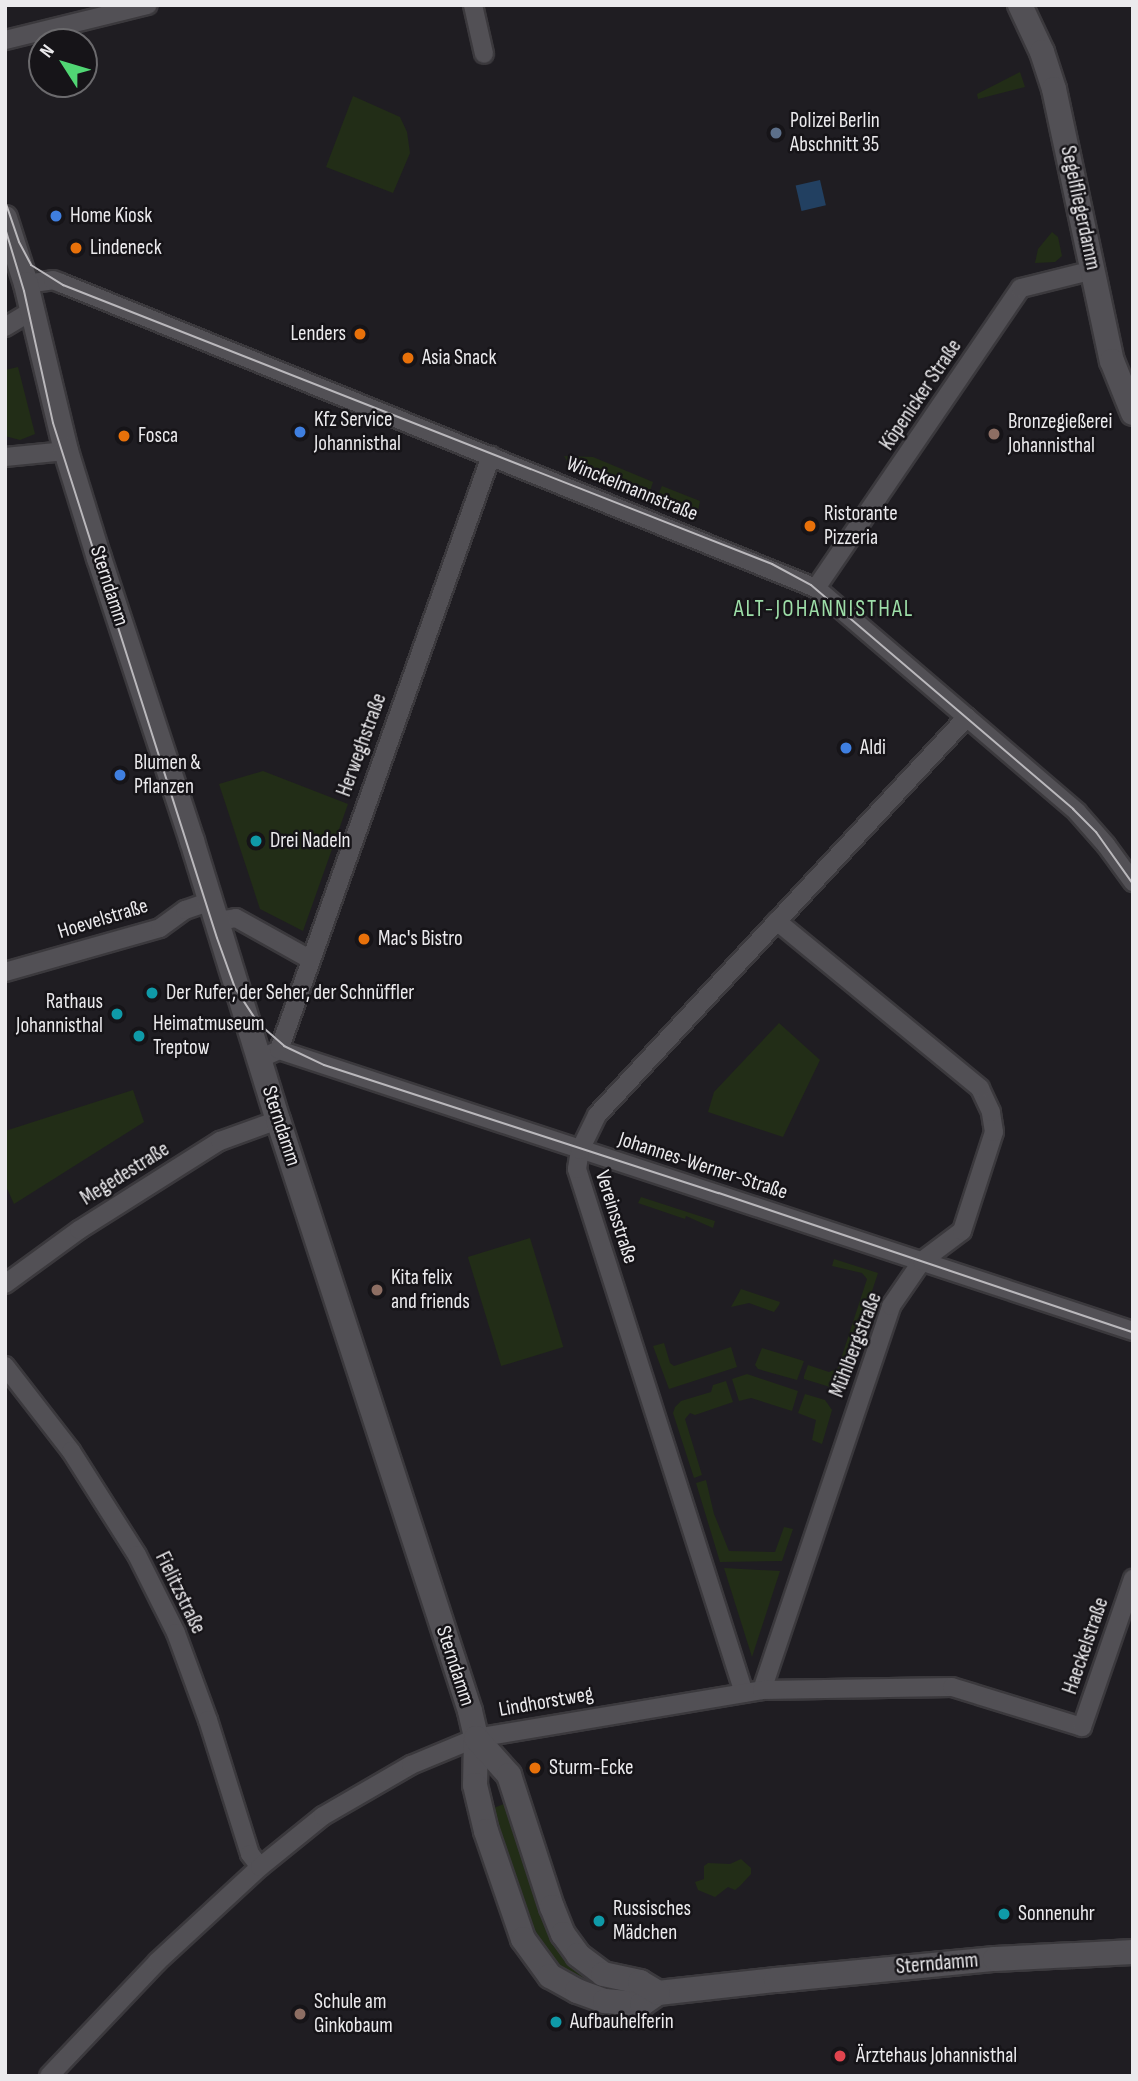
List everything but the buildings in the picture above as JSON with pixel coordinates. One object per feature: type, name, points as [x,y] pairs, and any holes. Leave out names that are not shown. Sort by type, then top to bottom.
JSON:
[{"type":"street","points":[[5,40],[148,5]]},
{"type":"street","points":[[473,5],[484,54]]},
{"type":"street","name":"Segelfliegerdamm","points":[[1020,5],[1042,52],[1054,89],[1112,361],[1133,413]]},
{"type":"street","name":"Sterndamm","points":[[5,218],[26,284],[66,451],[214,911],[269,1055],[278,1120],[476,1738],[475,1785],[486,1831],[523,1940],[550,1976],[577,1991],[605,2001],[642,2004],[658,1993],[960,1962],[1133,1951]]},
{"type":"street","name":"Köpenicker Straße","points":[[816,588],[1021,288],[1094,270]]},
{"type":"street","name":"Winckelmannstraße","points":[[26,284],[53,280],[61,283],[816,588],[1077,812],[1107,845],[1133,882]]},
{"type":"street","points":[[5,327],[32,311]]},
{"type":"street","points":[[5,457],[66,451]]},
{"type":"street","name":"Herweghstraße","points":[[269,1055],[311,960],[491,456]]},
{"type":"street","name":"Vereinsstraße","points":[[753,1691],[577,1169],[580,1150],[597,1115],[967,717]]},
{"type":"street","name":"Hoevelstraße","points":[[5,972],[160,928],[185,910],[214,911]]},
{"type":"street","points":[[214,911],[236,918],[311,960]]},
{"type":"street","name":"Mühlbergstraße","points":[[753,1691],[891,1306],[922,1261],[962,1231],[994,1132],[988,1103],[980,1088],[777,921]]},
{"type":"street","name":"Johannes-Werner-Straße","points":[[269,1055],[580,1150],[1133,1331]]},
{"type":"street","name":"Megedestraße","points":[[5,1284],[79,1230],[220,1141],[278,1120]]},
{"type":"street","name":"Fielitzstraße","points":[[5,1366],[71,1451],[137,1555],[176,1633],[208,1720],[250,1854],[260,1867]]},
{"type":"street","name":"Haeckelstraße","points":[[1082,1727],[1133,1579]]},
{"type":"street","name":"Lindhorstweg","points":[[49,2076],[158,1962],[260,1867],[347,1801],[411,1765],[476,1738],[753,1691],[952,1687],[1082,1727]]},
{"type":"street","name":"Sterndamm","points":[[476,1738],[509,1774],[563,1934],[578,1955],[603,1974],[640,1982],[658,1993]]},
{"type":"green space","points":[[1020,72],[1025,87],[978,99],[977,94]]},
{"type":"green space","points":[[353,96],[400,117],[407,132],[410,153],[393,193],[326,167]]},
{"type":"green space","points":[[1052,232],[1058,237],[1062,256],[1055,262],[1035,263],[1038,249]]},
{"type":"green space","points":[[18,367],[35,434],[20,440],[5,436],[5,370]]},
{"type":"green space","points":[[564,456],[593,457],[653,482],[649,494],[567,461]]},
{"type":"green space","points":[[662,486],[700,501],[698,511],[695,513],[657,497]]},
{"type":"green space","points":[[263,771],[348,804],[303,931],[260,909],[219,784]]},
{"type":"green space","points":[[779,1023],[820,1060],[783,1137],[708,1112],[714,1092]]},
{"type":"green space","points":[[133,1090],[144,1122],[14,1204],[5,1184],[5,1131]]},
{"type":"green space","points":[[641,1197],[715,1221],[713,1228],[686,1216],[685,1219],[638,1203]]},
{"type":"green space","points":[[530,1238],[563,1347],[501,1366],[468,1257]]},
{"type":"green space","points":[[834,1259],[878,1273],[841,1385],[830,1387],[804,1379],[804,1376],[808,1365],[829,1372],[838,1368],[867,1279],[862,1273],[832,1266]]},
{"type":"green space","points":[[741,1289],[780,1302],[779,1305],[774,1312],[749,1303],[731,1307]]},
{"type":"green space","points":[[664,1343],[670,1363],[674,1366],[731,1347],[737,1367],[669,1389],[653,1346]]},
{"type":"green space","points":[[762,1348],[804,1361],[797,1380],[758,1369],[755,1365]]},
{"type":"green space","points":[[747,1374],[798,1391],[792,1411],[751,1398],[739,1401],[732,1379]]},
{"type":"green space","points":[[726,1381],[733,1402],[695,1415],[690,1413],[685,1419],[702,1475],[694,1478],[673,1413],[681,1401],[711,1392],[713,1385]]},
{"type":"green space","points":[[805,1394],[825,1400],[832,1410],[822,1444],[812,1440],[816,1420],[798,1413]]},
{"type":"green space","points":[[706,1480],[714,1514],[729,1551],[775,1552],[784,1527],[793,1529],[782,1561],[720,1562],[696,1483]]},
{"type":"green space","points":[[724,1568],[780,1571],[752,1657]]},
{"type":"green space","points":[[509,1802],[547,1920],[634,1997],[576,1984],[534,1944],[491,1809]]},
{"type":"green space","points":[[741,1859],[751,1868],[751,1874],[735,1890],[728,1887],[715,1897],[698,1890],[695,1882],[704,1879],[704,1866],[708,1863],[730,1864]]},
{"type":"water","points":[[820,180],[826,205],[801,211],[796,186]]},
{"type":"tram line","points":[[5,201],[19,242],[31,265],[63,285],[772,564],[811,585],[1073,809],[1096,832],[1133,884]]},
{"type":"tram line","points":[[5,228],[24,291],[53,423],[217,938],[235,988],[258,1023],[284,1046],[324,1065],[719,1193],[1133,1332]]},
{"type":"place","name":"Polizei Berlin Abschnitt 35","points":[[776,133]]},
{"type":"place","name":"Home Kiosk","points":[[56,216]]},
{"type":"place","name":"Lindeneck","points":[[76,248]]},
{"type":"place","name":"Lenders","points":[[360,334]]},
{"type":"place","name":"Asia Snack","points":[[408,358]]},
{"type":"place","name":"Kfz Service Johannisthal","points":[[300,432]]},
{"type":"place","name":"Bronzegießerei Johannisthal","points":[[994,434]]},
{"type":"place","name":"Fosca","points":[[124,436]]},
{"type":"place","name":"Ristorante Pizzeria","points":[[810,526]]},
{"type":"place","name":"Aldi","points":[[846,748]]},
{"type":"place","name":"Blumen & Pflanzen","points":[[120,775]]},
{"type":"place","name":"Drei Nadeln","points":[[256,841]]},
{"type":"place","name":"Mac's Bistro","points":[[364,939]]},
{"type":"place","name":"Der Rufer, der Seher, der Schnüffler","points":[[152,993]]},
{"type":"place","name":"Rathaus Johannisthal","points":[[117,1014]]},
{"type":"place","name":"Heimatmuseum Treptow","points":[[139,1036]]},
{"type":"place","name":"Kita felix and friends","points":[[377,1290]]},
{"type":"place","name":"Sturm-Ecke","points":[[535,1768]]},
{"type":"place","name":"Sonnenuhr","points":[[1004,1914]]},
{"type":"place","name":"Russisches Mädchen","points":[[599,1921]]},
{"type":"place","name":"Schule am Ginkobaum","points":[[300,2014]]},
{"type":"place","name":"Aufbauhelferin","points":[[556,2022]]},
{"type":"place","name":"Ärztehaus Johannisthal","points":[[840,2056]]},
{"type":"district","name":"ALT-JOHANNISTHAL","points":[[824,609]]}]
